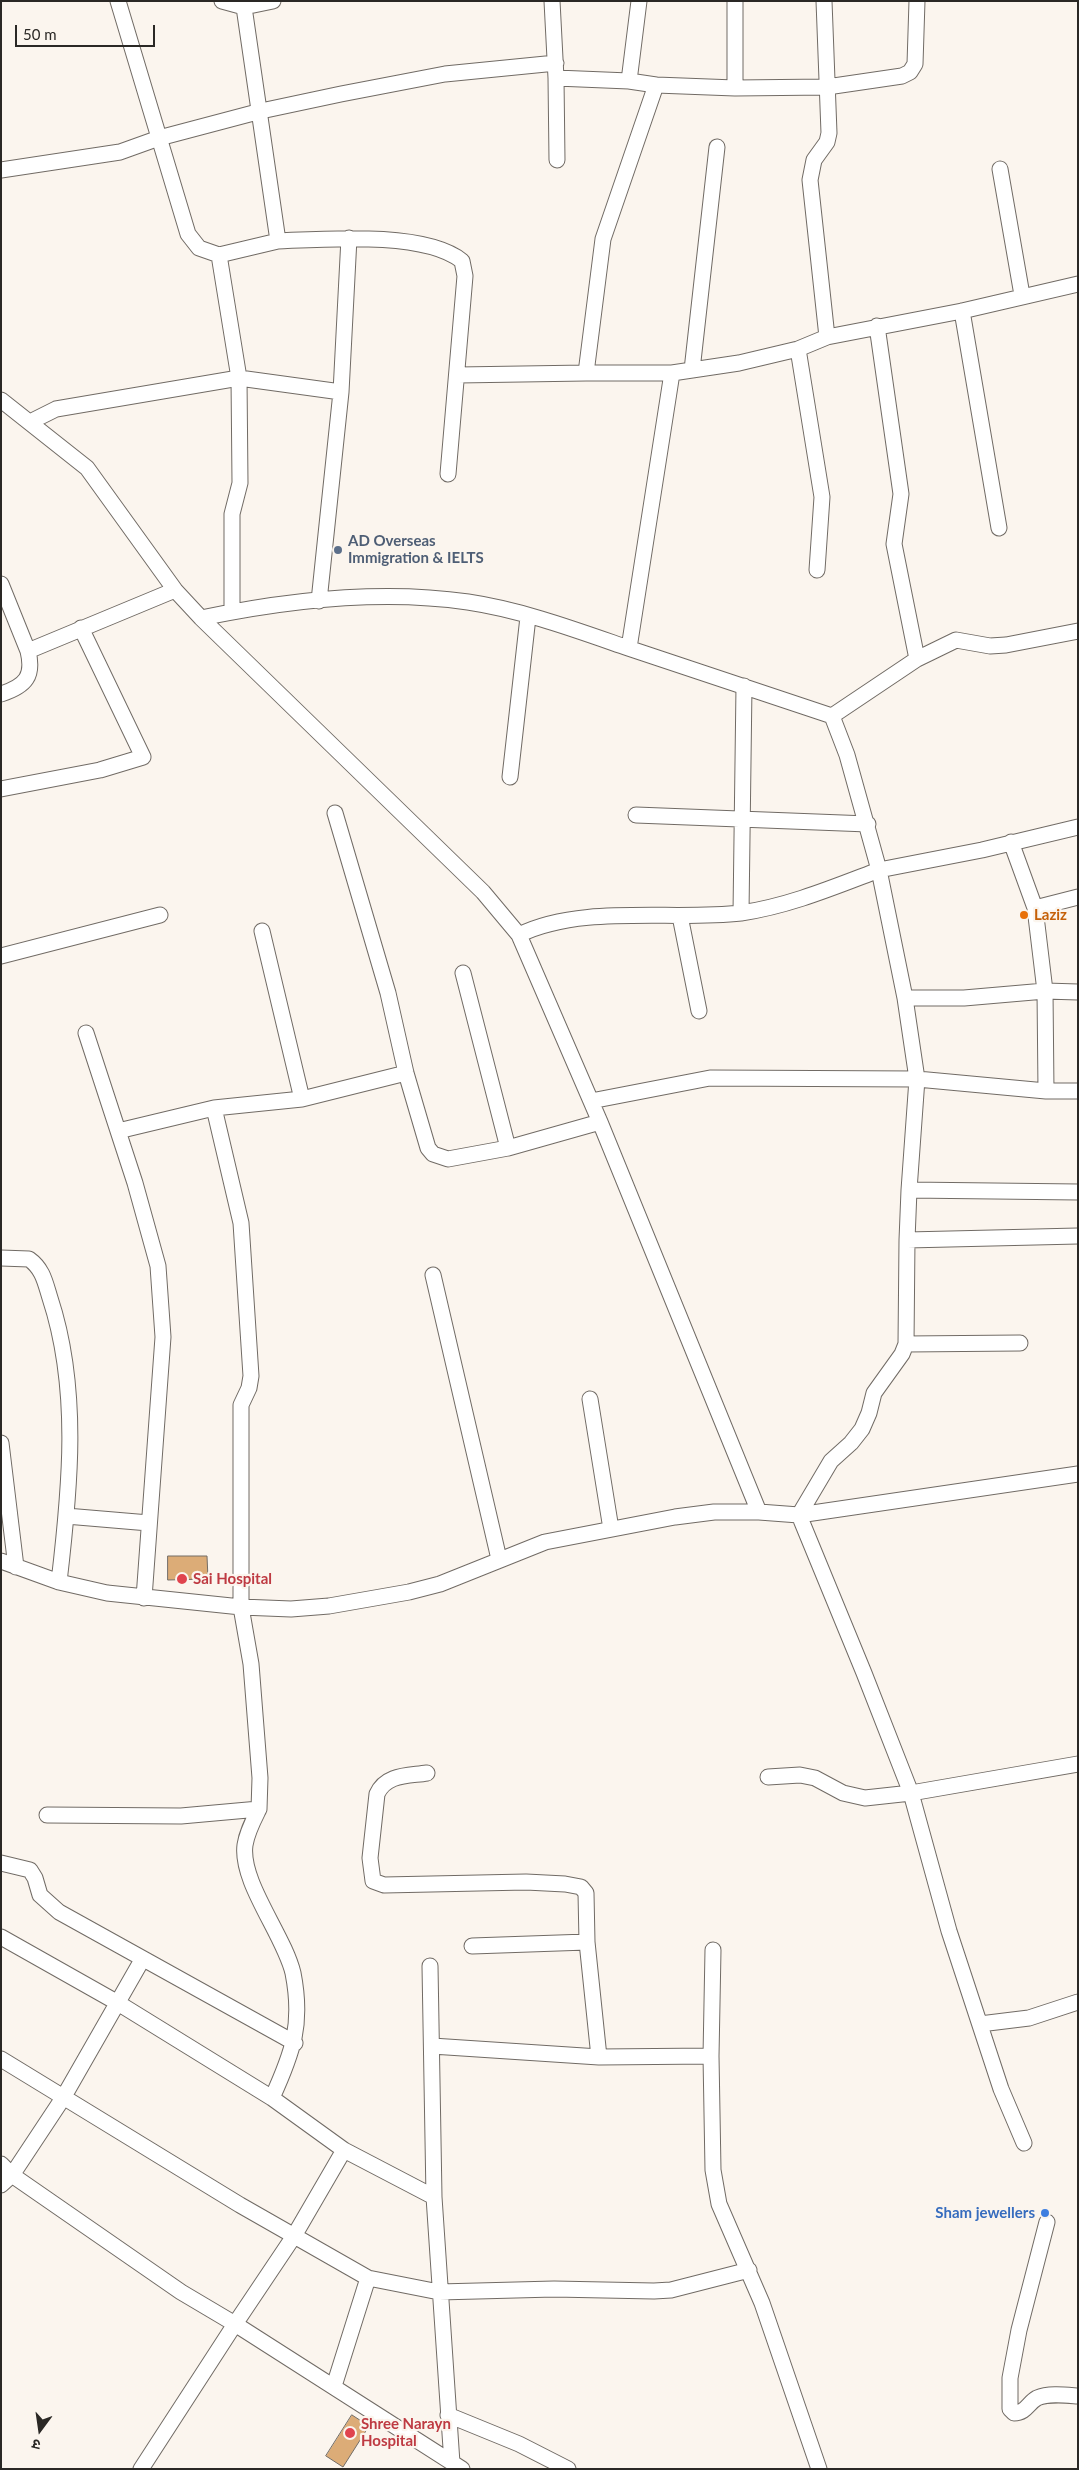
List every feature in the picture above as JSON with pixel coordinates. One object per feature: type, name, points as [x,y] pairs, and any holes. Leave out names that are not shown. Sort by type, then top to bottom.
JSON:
[{"type":"street","points":[[118,1],[188,234],[199,248],[219,255],[278,241],[349,238],[423,244],[442,249],[462,261],[465,276],[448,474]]},
{"type":"street","points":[[222,1],[244,6],[273,1]]},
{"type":"street","points":[[552,1],[556,71],[557,160]]},
{"type":"street","points":[[629,81],[639,1]]},
{"type":"street","points":[[735,1],[735,88]]},
{"type":"street","points":[[824,1],[829,133],[827,142],[814,160],[810,180],[827,338]]},
{"type":"street","points":[[1,170],[120,152],[159,138],[261,110],[445,74],[556,71],[656,84],[735,88],[827,87],[893,79],[910,72],[915,64],[917,50],[917,1]]},
{"type":"street","points":[[244,6],[261,110],[278,241]]},
{"type":"street","points":[[586,372],[603,239],[656,84]]},
{"type":"street","points":[[692,370],[717,148]]},
{"type":"street","points":[[1000,169],[1022,295]]},
{"type":"street","points":[[319,601],[341,392],[349,238]]},
{"type":"street","points":[[219,255],[239,378],[240,483],[232,514],[232,612]]},
{"type":"street","points":[[458,375],[586,372],[672,373],[739,363],[798,349],[827,338],[877,326],[962,311],[1022,295],[1078,284]]},
{"type":"street","points":[[962,311],[999,528]]},
{"type":"street","points":[[877,326],[901,494],[894,544],[916,658]]},
{"type":"street","points":[[798,349],[822,497],[817,570]]},
{"type":"street","points":[[629,648],[672,373]]},
{"type":"street","points":[[30,422],[56,409],[239,378],[341,392]]},
{"type":"street","points":[[1,400],[87,468],[175,590],[201,618],[483,892],[519,935],[600,1122],[759,1512]]},
{"type":"street","points":[[1,584],[28,651],[31,665],[26,681],[1,694]]},
{"type":"street","points":[[28,651],[175,590]]},
{"type":"street","points":[[201,618],[232,612],[319,601],[414,596],[469,602],[546,620],[832,716]]},
{"type":"street","points":[[510,777],[528,617]]},
{"type":"street","points":[[1,789],[100,770],[143,757],[81,628]]},
{"type":"street","points":[[832,716],[916,658],[956,640],[990,646],[1006,645],[1078,631]]},
{"type":"street","points":[[742,913],[744,686]]},
{"type":"street","points":[[799,1515],[831,1461],[851,1443],[862,1429],[869,1413],[874,1393],[902,1354],[906,1344],[909,1190],[917,1080],[905,998],[879,870],[868,824],[847,755],[832,716]]},
{"type":"street","points":[[335,813],[388,993],[406,1073],[424,1140],[433,1154],[448,1159],[508,1148],[600,1122]]},
{"type":"street","points":[[636,815],[868,824]]},
{"type":"street","points":[[519,935],[533,928],[554,922],[602,918],[742,913],[802,899],[879,870],[982,850],[1078,827]]},
{"type":"street","points":[[1011,842],[1035,908],[1045,991],[1046,1091]]},
{"type":"street","points":[[1035,908],[1078,897]]},
{"type":"street","points":[[1,956],[160,915]]},
{"type":"street","points":[[680,916],[699,1011]]},
{"type":"street","points":[[262,931],[302,1099]]},
{"type":"street","points":[[463,973],[508,1148]]},
{"type":"street","points":[[905,998],[964,998],[1045,991],[1078,992]]},
{"type":"street","points":[[86,1033],[118,1131],[158,1266],[162,1304],[163,1337],[144,1598]]},
{"type":"street","points":[[118,1131],[214,1108],[302,1099],[406,1073]]},
{"type":"street","points":[[591,1101],[710,1078],[917,1080],[1046,1091],[1078,1091]]},
{"type":"street","points":[[214,1108],[241,1223],[251,1376],[249,1388],[241,1405],[241,1607],[251,1664],[260,1778],[259,1809],[247,1835],[244,1856],[246,1865],[287,1953],[296,1993],[295,2044],[272,2098]]},
{"type":"street","points":[[909,1190],[1078,1192]]},
{"type":"street","points":[[907,1240],[1078,1236]]},
{"type":"street","points":[[1,1258],[29,1259],[38,1265],[56,1315],[66,1368],[69,1407],[66,1516],[59,1582]]},
{"type":"street","points":[[433,1275],[499,1559]]},
{"type":"street","points":[[906,1344],[1020,1343]]},
{"type":"street","points":[[590,1399],[611,1529]]},
{"type":"street","points":[[1,1443],[16,1567]]},
{"type":"street","points":[[1,1561],[59,1582],[107,1593],[241,1607],[291,1609],[329,1606],[409,1592],[440,1584],[545,1542],[611,1529],[714,1512],[759,1512],[799,1515],[1078,1474]]},
{"type":"street","points":[[799,1515],[911,1794],[949,1931],[1001,2090],[1024,2143]]},
{"type":"street","points":[[66,1516],[149,1524]]},
{"type":"street","points":[[768,1777],[800,1775],[815,1778],[856,1798],[911,1794],[1078,1764]]},
{"type":"street","points":[[427,1773],[389,1779],[380,1787],[377,1794],[370,1858],[372,1881],[384,1885],[526,1882],[576,1885],[586,1893],[588,1942],[599,2057]]},
{"type":"street","points":[[47,1815],[181,1816],[259,1809]]},
{"type":"street","points":[[1,1863],[30,1870],[36,1878],[40,1895],[50,1906],[142,1960],[295,2044]]},
{"type":"street","points":[[1,1937],[118,2003],[272,2098],[344,2150],[434,2197]]},
{"type":"street","points":[[472,1946],[588,1942]]},
{"type":"street","points":[[713,1950],[711,2056],[714,2178],[722,2211],[749,2270],[819,2469]]},
{"type":"street","points":[[142,1960],[64,2098],[5,2175],[181,2292],[334,2386],[457,2466]]},
{"type":"street","points":[[430,1966],[434,2197],[439,2292],[448,2415],[457,2466]]},
{"type":"street","points":[[980,2024],[1029,2018],[1078,2002]]},
{"type":"street","points":[[432,2046],[599,2057],[711,2056]]},
{"type":"street","points":[[1,2059],[294,2236],[368,2278],[439,2292],[554,2288],[662,2290],[749,2270]]},
{"type":"street","points":[[141,2469],[294,2236],[344,2150]]},
{"type":"street","points":[[1047,2222],[1019,2330],[1010,2378],[1010,2409],[1014,2413],[1024,2411],[1033,2401],[1045,2396],[1078,2396]]},
{"type":"street","points":[[334,2386],[368,2278]]},
{"type":"street","points":[[448,2415],[519,2444],[568,2469]]},
{"type":"building","points":[[168,1556],[207,1556],[208,1579],[168,1580]]},
{"type":"building","points":[[352,2415],[369,2426],[343,2467],[326,2456]]},
{"type":"place","name":"AD Overseas Immigration & IELTS","points":[[338,550]]},
{"type":"place","name":"Laziz","points":[[1024,915]]},
{"type":"place","name":"Sai Hospital","points":[[182,1579]]},
{"type":"place","name":"Sham jewellers","points":[[1045,2213]]},
{"type":"place","name":"Shree Narayn Hospital","points":[[350,2433]]}]
